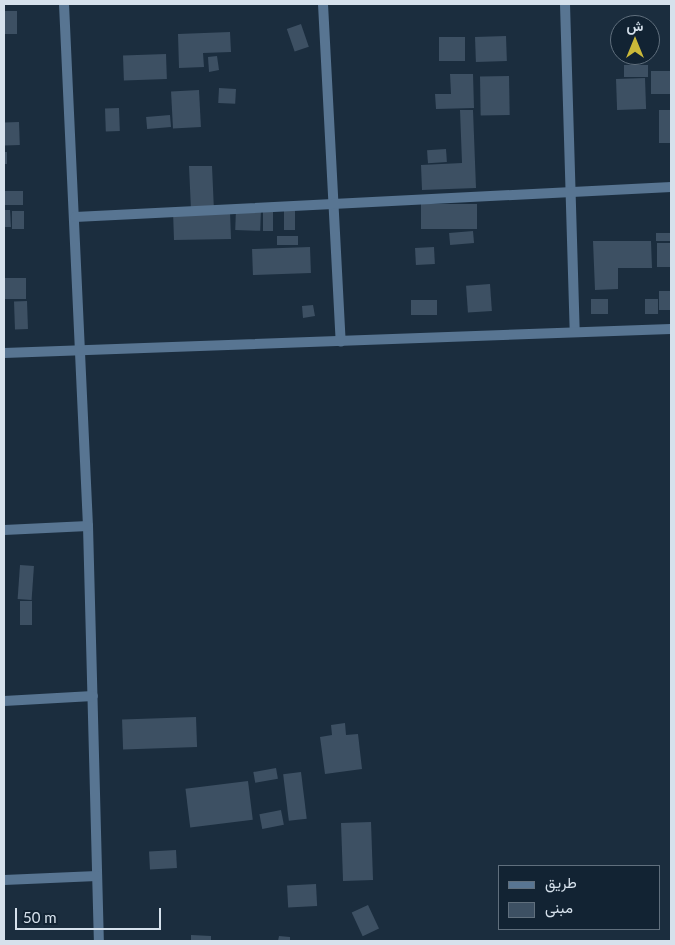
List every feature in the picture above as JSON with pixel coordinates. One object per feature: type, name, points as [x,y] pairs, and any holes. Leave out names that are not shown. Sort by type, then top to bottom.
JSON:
[{"type":"street","points":[[64,4],[88,526],[99,941]]},
{"type":"street","points":[[324,4],[341,342]]},
{"type":"street","points":[[565,4],[575,332]]},
{"type":"street","points":[[75,217],[570,194],[671,187]]},
{"type":"street","points":[[4,353],[671,329]]},
{"type":"street","points":[[4,530],[88,526]]},
{"type":"street","points":[[4,701],[93,696]]},
{"type":"street","points":[[4,880],[97,876]]},
{"type":"building","points":[[4,11],[17,11],[17,34],[4,34]]},
{"type":"building","points":[[301,24],[309,47],[295,52],[287,29]]},
{"type":"building","points":[[230,32],[231,52],[203,53],[204,67],[179,68],[178,34]]},
{"type":"building","points":[[506,36],[507,61],[476,62],[475,37]]},
{"type":"building","points":[[439,37],[465,37],[465,61],[439,61]]},
{"type":"building","points":[[166,54],[167,79],[124,80],[123,56]]},
{"type":"building","points":[[217,56],[219,70],[209,72],[208,57]]},
{"type":"building","points":[[624,65],[648,65],[648,77],[624,77]]},
{"type":"building","points":[[651,71],[671,71],[671,94],[651,94]]},
{"type":"building","points":[[450,74],[473,74],[474,108],[436,109],[435,94],[451,94]]},
{"type":"building","points":[[509,76],[510,115],[481,116],[480,77]]},
{"type":"building","points":[[645,78],[646,109],[617,110],[616,79]]},
{"type":"building","points":[[219,88],[236,89],[235,104],[218,103]]},
{"type":"building","points":[[199,90],[201,127],[173,128],[171,91]]},
{"type":"building","points":[[105,108],[119,108],[120,131],[106,131]]},
{"type":"building","points":[[460,110],[473,110],[476,188],[422,190],[421,165],[462,163]]},
{"type":"building","points":[[659,110],[671,110],[671,143],[659,143]]},
{"type":"building","points":[[170,115],[171,127],[147,129],[146,117]]},
{"type":"building","points":[[19,122],[20,145],[5,146],[4,123]]},
{"type":"building","points":[[446,149],[447,162],[428,163],[427,150]]},
{"type":"building","points":[[4,152],[7,152],[7,164],[4,164]]},
{"type":"building","points":[[189,166],[212,166],[214,211],[230,211],[231,239],[174,240],[173,211],[191,210]]},
{"type":"building","points":[[4,191],[23,191],[23,205],[4,205]]},
{"type":"building","points":[[284,203],[295,203],[295,230],[284,230]]},
{"type":"building","points":[[421,204],[477,204],[477,229],[421,229]]},
{"type":"building","points":[[263,205],[273,205],[273,231],[263,231]]},
{"type":"building","points":[[236,208],[261,209],[260,231],[235,230]]},
{"type":"building","points":[[4,210],[10,210],[11,227],[4,227]]},
{"type":"building","points":[[12,211],[24,211],[24,229],[12,229]]},
{"type":"building","points":[[473,231],[474,243],[450,245],[449,233]]},
{"type":"building","points":[[656,233],[671,233],[671,241],[656,241]]},
{"type":"building","points":[[277,236],[298,236],[298,245],[277,245]]},
{"type":"building","points":[[593,241],[651,241],[652,268],[618,268],[618,289],[595,290]]},
{"type":"building","points":[[657,243],[671,243],[671,267],[657,267]]},
{"type":"building","points":[[310,247],[311,273],[253,275],[252,249]]},
{"type":"building","points":[[434,247],[435,264],[416,265],[415,248]]},
{"type":"building","points":[[4,278],[26,278],[26,299],[4,299]]},
{"type":"building","points":[[490,284],[492,311],[468,313],[466,286]]},
{"type":"building","points":[[659,291],[671,291],[671,310],[659,310]]},
{"type":"building","points":[[591,299],[608,299],[608,314],[591,314]]},
{"type":"building","points":[[645,299],[658,299],[658,314],[645,314]]},
{"type":"building","points":[[411,300],[437,300],[437,315],[411,315]]},
{"type":"building","points":[[14,301],[27,301],[28,329],[15,329]]},
{"type":"building","points":[[313,305],[315,316],[303,318],[302,306]]},
{"type":"building","points":[[20,565],[34,566],[32,600],[18,599]]},
{"type":"building","points":[[20,601],[32,601],[32,625],[20,625]]},
{"type":"building","points":[[196,717],[197,747],[123,750],[122,720]]},
{"type":"building","points":[[345,723],[346,735],[358,734],[362,769],[325,774],[320,737],[332,735],[331,725]]},
{"type":"building","points":[[276,768],[278,779],[255,783],[253,772]]},
{"type":"building","points":[[301,772],[307,819],[289,821],[283,774]]},
{"type":"building","points":[[248,781],[253,820],[190,827],[185,789]]},
{"type":"building","points":[[281,810],[284,825],[262,829],[259,814]]},
{"type":"building","points":[[371,822],[373,880],[343,881],[341,823]]},
{"type":"building","points":[[176,850],[177,868],[150,869],[149,851]]},
{"type":"building","points":[[316,884],[317,906],[288,907],[287,886]]},
{"type":"building","points":[[368,905],[379,929],[363,936],[352,913]]},
{"type":"building","points":[[191,935],[211,936],[211,941],[191,941]]},
{"type":"building","points":[[279,936],[290,937],[290,941],[278,941]]}]
